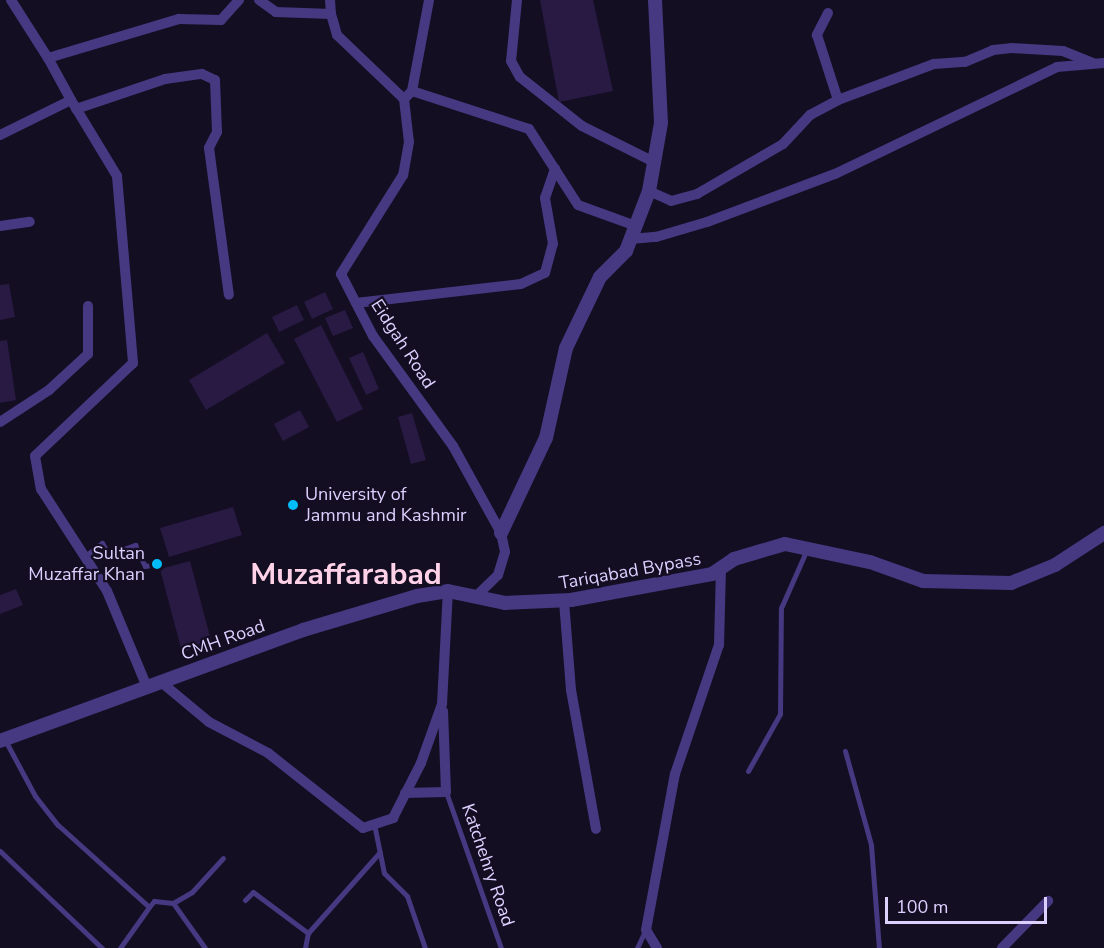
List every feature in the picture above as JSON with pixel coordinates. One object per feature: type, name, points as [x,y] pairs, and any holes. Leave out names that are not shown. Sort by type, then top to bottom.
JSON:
[{"type":"street","points":[[11,0],[117,176],[133,363],[35,456],[41,489],[107,591],[147,687]]},
{"type":"street","points":[[48,58],[179,19],[221,20],[239,0]]},
{"type":"street","points":[[259,0],[276,12],[331,14]]},
{"type":"street","points":[[330,0],[331,14],[337,34],[408,95],[529,129],[578,205],[633,232],[656,237],[707,222],[835,174],[1057,67],[1101,64]]},
{"type":"street","points":[[408,95],[429,0]]},
{"type":"street","points":[[517,0],[511,61],[520,77],[582,126],[654,162]]},
{"type":"street","points":[[501,533],[546,438],[566,348],[600,277],[626,251],[649,191],[661,123],[655,0]]},
{"type":"street","points":[[828,13],[817,35],[838,100]]},
{"type":"street","points":[[649,191],[671,201],[697,194],[783,144],[810,115],[892,76],[934,64],[965,62],[993,50],[1063,51],[1101,64]]},
{"type":"street","points":[[0,135],[74,105],[165,79],[202,74],[215,80],[217,132],[209,148],[229,295]]},
{"type":"street","name":"Eidgah Road","points":[[408,95],[409,142],[403,175],[342,274],[373,336],[453,446],[501,533],[505,552],[498,575],[476,596]]},
{"type":"street","points":[[356,303],[520,284],[544,273],[553,244],[544,198],[555,169]]},
{"type":"street","points":[[0,226],[30,222]]},
{"type":"street","points":[[0,422],[49,390],[88,354],[88,306]]},
{"type":"street","name":"Tariqabad Bypass","points":[[455,592],[536,605],[564,601],[712,574],[763,549],[785,544],[870,562],[923,581],[979,585],[1011,583],[1044,570],[1104,533]]},
{"type":"street","points":[[657,948],[646,930],[675,774],[719,645],[721,569]]},
{"type":"street","points":[[405,793],[447,792],[442,704],[455,592]]},
{"type":"street","name":"CMH Road","points":[[2,740],[303,630],[455,592]]},
{"type":"street","points":[[564,601],[571,690],[596,829]]},
{"type":"street","points":[[161,682],[209,722],[268,753],[363,828],[393,818],[442,704]]},
{"type":"street","points":[[1002,948],[1048,902]]},
{"type":"lane","points":[[84,557],[102,543],[109,554],[135,545],[145,566],[156,564]]},
{"type":"lane","points":[[748,771],[780,714],[781,608],[808,548]]},
{"type":"lane","points":[[2,740],[35,796],[58,825],[149,907]]},
{"type":"lane","points":[[845,751],[871,845],[879,948]]},
{"type":"lane","name":"Katchehry Road","points":[[447,792],[501,948]]},
{"type":"lane","points":[[374,824],[384,873],[401,886],[413,908],[425,948]]},
{"type":"lane","points":[[0,851],[102,948]]},
{"type":"lane","points":[[305,948],[308,933],[380,852]]},
{"type":"lane","points":[[120,948],[154,901],[173,903],[192,892],[223,858]]},
{"type":"lane","points":[[245,900],[253,892],[308,933]]},
{"type":"lane","points":[[173,903],[205,948]]},
{"type":"lane","points":[[637,948],[646,930]]},
{"type":"building","points":[[540,0],[593,0],[613,91],[559,102]]},
{"type":"building","points":[[9,284],[15,317],[0,320],[0,285]]},
{"type":"building","points":[[325,292],[333,309],[312,319],[304,302]]},
{"type":"building","points":[[297,305],[304,320],[279,332],[272,317]]},
{"type":"building","points":[[345,310],[353,328],[333,336],[325,318]]},
{"type":"building","points":[[321,325],[363,409],[337,422],[294,339]]},
{"type":"building","points":[[267,333],[285,363],[206,410],[189,380]]},
{"type":"building","points":[[7,340],[16,400],[0,403],[0,341]]},
{"type":"building","points":[[363,352],[379,389],[366,395],[349,358]]},
{"type":"building","points":[[300,410],[309,427],[283,441],[274,424]]},
{"type":"building","points":[[412,413],[426,460],[411,464],[398,417]]},
{"type":"building","points":[[233,507],[242,535],[169,557],[160,528]]},
{"type":"building","points":[[190,561],[212,644],[182,652],[160,569]]},
{"type":"building","points":[[16,589],[23,605],[0,614],[0,595]]},
{"type":"place","name":"University of Jammu and Kashmir","points":[[293,505]]},
{"type":"place","name":"Sultan Muzaffar Khan","points":[[157,564]]},
{"type":"district","name":"Muzaffarabad","points":[[346,575]]}]
